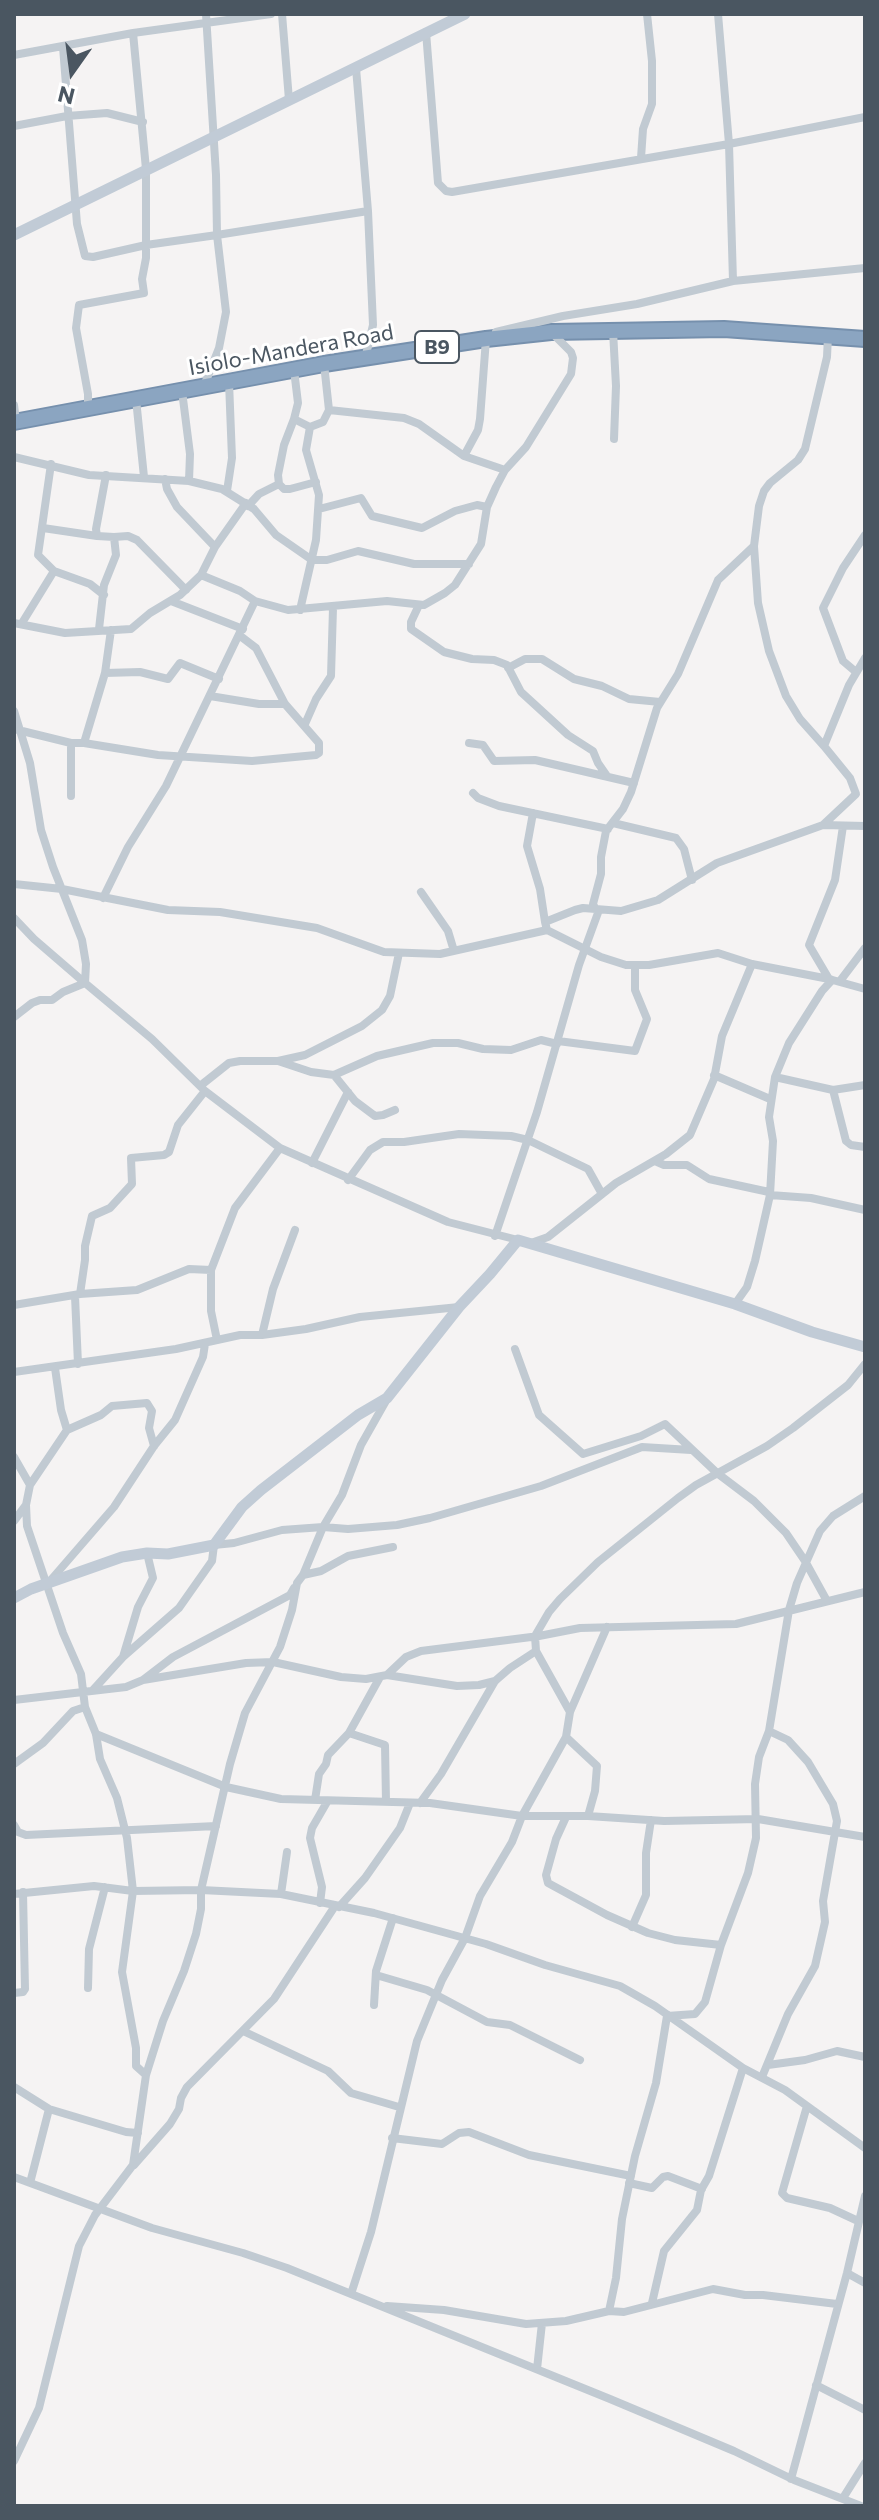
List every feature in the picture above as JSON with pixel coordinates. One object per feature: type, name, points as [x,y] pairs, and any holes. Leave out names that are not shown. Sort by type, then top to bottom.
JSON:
[{"type":"highway","name":"Isiolo-Mandera Road","points":[[15,421],[324,364],[551,332],[724,329],[865,339]]},
{"type":"main road","points":[[14,235],[465,14]]},
{"type":"main road","points":[[14,1598],[122,1557],[168,1554],[214,1545],[242,1507],[261,1490],[358,1415],[387,1398],[459,1307],[518,1240],[735,1304],[812,1332],[865,1347]]},
{"type":"street","points":[[204,386],[219,348],[226,312],[217,235],[206,14]]},
{"type":"street","points":[[14,55],[133,33],[271,14]]},
{"type":"street","points":[[282,14],[289,100]]},
{"type":"street","points":[[641,158],[643,129],[652,104],[647,14]]},
{"type":"street","points":[[718,14],[729,144],[733,281]]},
{"type":"street","points":[[426,32],[438,183],[446,191],[729,144],[865,117]]},
{"type":"street","points":[[88,409],[76,328],[79,305],[144,293],[146,169],[133,33]]},
{"type":"street","points":[[63,47],[75,204],[85,256],[368,211]]},
{"type":"street","points":[[356,68],[368,211],[373,325],[365,359]]},
{"type":"street","points":[[14,126],[67,116],[107,113],[143,122]]},
{"type":"street","points":[[437,346],[733,281],[865,268]]},
{"type":"street","points":[[613,331],[616,386],[614,439]]},
{"type":"street","points":[[201,575],[274,608],[333,608],[387,601],[419,605],[434,600],[455,585],[469,564],[481,544],[487,507],[505,470],[526,447],[571,374],[571,352],[551,332]]},
{"type":"street","points":[[823,825],[856,794],[850,778],[793,708],[774,665],[758,603],[754,546],[764,491],[798,460],[805,449],[827,357],[828,336]]},
{"type":"street","points":[[464,456],[478,430],[486,339]]},
{"type":"street","points":[[294,419],[310,427],[323,422],[329,410],[324,364]]},
{"type":"street","points":[[294,370],[298,403],[281,458],[279,484],[284,489],[290,489],[316,482]]},
{"type":"street","points":[[227,491],[232,458],[229,382]]},
{"type":"street","points":[[182,391],[190,454],[189,481]]},
{"type":"street","points":[[136,399],[144,477]]},
{"type":"street","points":[[14,405],[15,421]]},
{"type":"street","points":[[329,410],[404,418],[419,424],[464,456],[505,470]]},
{"type":"street","points":[[300,610],[312,560],[319,509],[316,482],[306,450],[310,427]]},
{"type":"street","points":[[14,457],[89,475],[189,481],[227,491],[247,505],[276,535],[312,560],[327,560],[358,551],[414,564],[469,564]]},
{"type":"street","points":[[51,464],[37,552],[54,571],[90,584],[104,596]]},
{"type":"street","points":[[97,536],[95,523],[106,475]]},
{"type":"street","points":[[165,479],[177,507],[215,547]]},
{"type":"street","points":[[54,571],[18,623],[65,633],[131,629],[186,590],[201,575],[215,547],[247,505],[259,494],[279,484]]},
{"type":"street","points":[[319,509],[361,498],[372,516],[422,528],[455,511],[477,505],[487,507]]},
{"type":"street","points":[[43,528],[97,536],[128,536],[137,540],[186,590]]},
{"type":"street","points":[[856,672],[843,661],[823,608],[843,568],[865,535]]},
{"type":"street","points":[[99,629],[104,585],[116,555],[114,537]]},
{"type":"street","points":[[597,909],[593,904],[598,893],[602,848],[610,826],[628,800],[660,702],[678,674],[718,580],[754,546]]},
{"type":"street","points":[[17,730],[71,743],[180,757],[252,761],[319,753],[319,743],[285,704],[256,648],[241,632],[171,601]]},
{"type":"street","points":[[103,898],[128,847],[166,786],[255,601]]},
{"type":"street","points":[[419,605],[411,629],[433,646],[461,657],[494,660],[508,668],[517,686],[534,705],[568,735],[593,751],[607,776]]},
{"type":"street","points":[[305,724],[331,676],[333,608]]},
{"type":"street","points":[[84,743],[105,673],[111,630]]},
{"type":"street","points":[[508,668],[525,659],[538,658],[574,679],[636,701],[660,702]]},
{"type":"street","points":[[824,746],[865,658]]},
{"type":"street","points":[[105,673],[140,672],[168,679],[178,663],[182,663],[219,679]]},
{"type":"street","points":[[210,696],[259,704],[285,704]]},
{"type":"street","points":[[14,711],[17,730],[30,763],[41,830],[82,940],[85,983]]},
{"type":"street","points":[[71,743],[71,796]]},
{"type":"street","points":[[469,743],[483,745],[494,761],[535,760],[634,783]]},
{"type":"street","points":[[473,793],[499,806],[676,838],[684,849],[692,880]]},
{"type":"street","points":[[533,813],[527,846],[540,889],[546,926],[585,950],[635,966],[718,953],[752,964],[865,989]]},
{"type":"street","points":[[14,884],[62,889],[168,910],[220,912],[303,926],[341,935],[384,952],[440,954],[546,926],[575,910],[621,911],[646,905],[669,895],[724,859],[823,825],[865,826]]},
{"type":"street","points":[[833,980],[809,945],[835,880],[843,826]]},
{"type":"street","points":[[421,892],[448,931],[454,951]]},
{"type":"street","points":[[495,1236],[528,1140],[597,909]]},
{"type":"street","points":[[14,918],[34,939],[152,1039],[202,1089],[280,1148],[448,1222],[518,1240]]},
{"type":"street","points":[[735,1304],[747,1287],[770,1194],[773,1141],[769,1117],[775,1077],[789,1043],[822,991],[862,957],[865,948]]},
{"type":"street","points":[[78,1364],[77,1295],[92,1216],[110,1208],[132,1184],[131,1158],[169,1152],[178,1125],[202,1089],[229,1063],[278,1061],[305,1055],[362,1026],[382,1010],[390,996],[399,953]]},
{"type":"street","points":[[531,1243],[548,1237],[602,1194],[690,1135],[714,1075],[722,1036],[752,964]]},
{"type":"street","points":[[278,1061],[311,1072],[334,1075],[377,1056],[433,1043],[511,1050],[541,1040],[635,1051],[647,1019],[635,990],[635,966]]},
{"type":"street","points":[[14,1017],[32,1003],[52,1000],[85,983]]},
{"type":"street","points":[[334,1075],[375,1116],[395,1110]]},
{"type":"street","points":[[714,1075],[770,1099]]},
{"type":"street","points":[[775,1077],[833,1090],[865,1085]]},
{"type":"street","points":[[833,1090],[846,1141],[865,1147]]},
{"type":"street","points":[[312,1163],[348,1092]]},
{"type":"street","points":[[348,1180],[370,1150],[383,1142],[459,1134],[511,1136],[528,1140],[588,1169],[602,1194]]},
{"type":"street","points":[[217,1340],[211,1311],[211,1270],[235,1208],[280,1148]]},
{"type":"street","points":[[655,1161],[664,1165],[687,1165],[709,1179],[770,1194],[811,1198],[865,1210]]},
{"type":"street","points":[[262,1335],[273,1289],[295,1230]]},
{"type":"street","points":[[14,1305],[137,1290],[189,1269],[211,1270]]},
{"type":"street","points":[[14,1372],[55,1368],[360,1317],[459,1307]]},
{"type":"street","points":[[46,1585],[114,1507],[175,1420],[203,1357],[205,1344]]},
{"type":"street","points":[[515,1349],[539,1415],[583,1454],[641,1436],[665,1424],[786,1533],[827,1601]]},
{"type":"street","points":[[570,1712],[536,1651],[535,1636],[554,1606],[598,1562],[678,1498],[793,1428],[848,1385],[865,1364]]},
{"type":"street","points":[[55,1368],[67,1430]]},
{"type":"street","points":[[143,1680],[173,1657],[290,1595],[303,1575],[323,1527],[342,1495],[361,1445],[387,1398]]},
{"type":"street","points":[[146,2075],[136,2066],[136,2048],[122,1972],[133,1891],[124,1829],[117,1798],[100,1759],[96,1734],[85,1707],[88,1690],[46,1585],[25,1520],[30,1485],[67,1430],[101,1415],[112,1406],[147,1403],[152,1411],[149,1428],[154,1446]]},
{"type":"street","points":[[88,1690],[186,1600],[212,1561],[214,1545],[282,1530],[348,1529],[430,1518],[551,1483],[642,1447],[691,1450]]},
{"type":"street","points":[[14,1457],[30,1485]]},
{"type":"street","points":[[667,2016],[695,2014],[701,2009],[710,1992],[721,1945],[745,1883],[756,1838],[755,1784],[760,1751],[769,1731],[789,1610],[805,1561],[826,1524],[865,1496]]},
{"type":"street","points":[[14,1521],[26,1505]]},
{"type":"street","points":[[303,1575],[321,1571],[348,1556],[393,1547]]},
{"type":"street","points":[[123,1657],[138,1607],[153,1578],[147,1553]]},
{"type":"street","points":[[133,2165],[146,2075],[193,1945],[201,1909],[201,1890],[234,1749],[245,1713],[273,1662],[292,1610],[297,1583]]},
{"type":"street","points":[[315,1800],[319,1774],[328,1755],[349,1733],[383,1676],[412,1653],[580,1628],[722,1625],[865,1592]]},
{"type":"street","points":[[351,2294],[371,2232],[417,2041],[436,1994],[465,1938],[480,1896],[519,1831],[522,1816],[566,1737],[570,1712],[607,1627]]},
{"type":"street","points":[[14,2461],[39,2408],[79,2246],[101,2209],[133,2165],[174,2119],[187,2087],[274,1999],[337,1907],[365,1878],[415,1803],[441,1774],[495,1681],[536,1651]]},
{"type":"street","points":[[14,1700],[126,1687],[143,1680],[231,1664],[273,1662],[341,1677],[383,1676],[457,1686],[495,1681]]},
{"type":"street","points":[[14,1764],[43,1743],[73,1711],[85,1707]]},
{"type":"street","points":[[762,2077],[783,2024],[815,1966],[825,1922],[823,1901],[837,1821],[833,1804],[808,1762],[788,1740],[769,1731]]},
{"type":"street","points":[[349,1733],[385,1745],[386,1802]]},
{"type":"street","points":[[96,1734],[226,1787],[269,1797],[327,1802],[415,1803],[522,1816],[758,1819],[865,1837]]},
{"type":"street","points":[[566,1737],[597,1766],[595,1791],[588,1816]]},
{"type":"street","points":[[320,1903],[322,1887],[310,1838],[312,1828],[327,1802]]},
{"type":"street","points":[[566,1817],[546,1875],[548,1883],[632,1927],[675,1940],[721,1945]]},
{"type":"street","points":[[632,1927],[646,1895],[646,1853],[651,1820]]},
{"type":"street","points":[[14,1825],[18,1832],[26,1835],[216,1826]]},
{"type":"street","points":[[281,1894],[287,1852]]},
{"type":"street","points":[[14,1993],[25,1989],[19,1893],[68,1887],[105,1887],[133,1891],[281,1894],[393,1918],[620,1986],[655,2006],[743,2068],[807,2106],[865,2148]]},
{"type":"street","points":[[88,1988],[89,1949],[105,1887]]},
{"type":"street","points":[[374,2005],[379,1956],[393,1918]]},
{"type":"street","points":[[376,1975],[436,1994],[487,2022],[510,2025],[580,2060]]},
{"type":"street","points":[[609,2311],[630,2179],[656,2083],[667,2016]]},
{"type":"street","points":[[243,2031],[328,2071],[351,2093],[399,2107]]},
{"type":"street","points":[[768,2065],[844,2051],[865,2057]]},
{"type":"street","points":[[652,2303],[664,2251],[697,2210],[743,2068]]},
{"type":"street","points":[[14,2087],[49,2109],[138,2133]]},
{"type":"street","points":[[807,2106],[782,2193],[787,2198],[830,2208],[858,2221]]},
{"type":"street","points":[[30,2183],[49,2109]]},
{"type":"street","points":[[392,2138],[445,2144],[459,2133],[469,2132],[529,2155],[630,2179],[641,2187],[652,2188],[668,2176],[702,2189]]},
{"type":"street","points":[[14,2177],[174,2235],[264,2260],[537,2369],[861,2506]]},
{"type":"street","points":[[791,2479],[865,2196]]},
{"type":"street","points":[[847,2273],[865,2283]]},
{"type":"street","points":[[382,2306],[444,2310],[526,2324],[609,2311],[624,2312],[717,2289],[745,2295],[837,2304]]},
{"type":"street","points":[[537,2369],[542,2323]]},
{"type":"street","points":[[816,2385],[865,2410]]},
{"type":"street","points":[[843,2498],[865,2463]]}]
